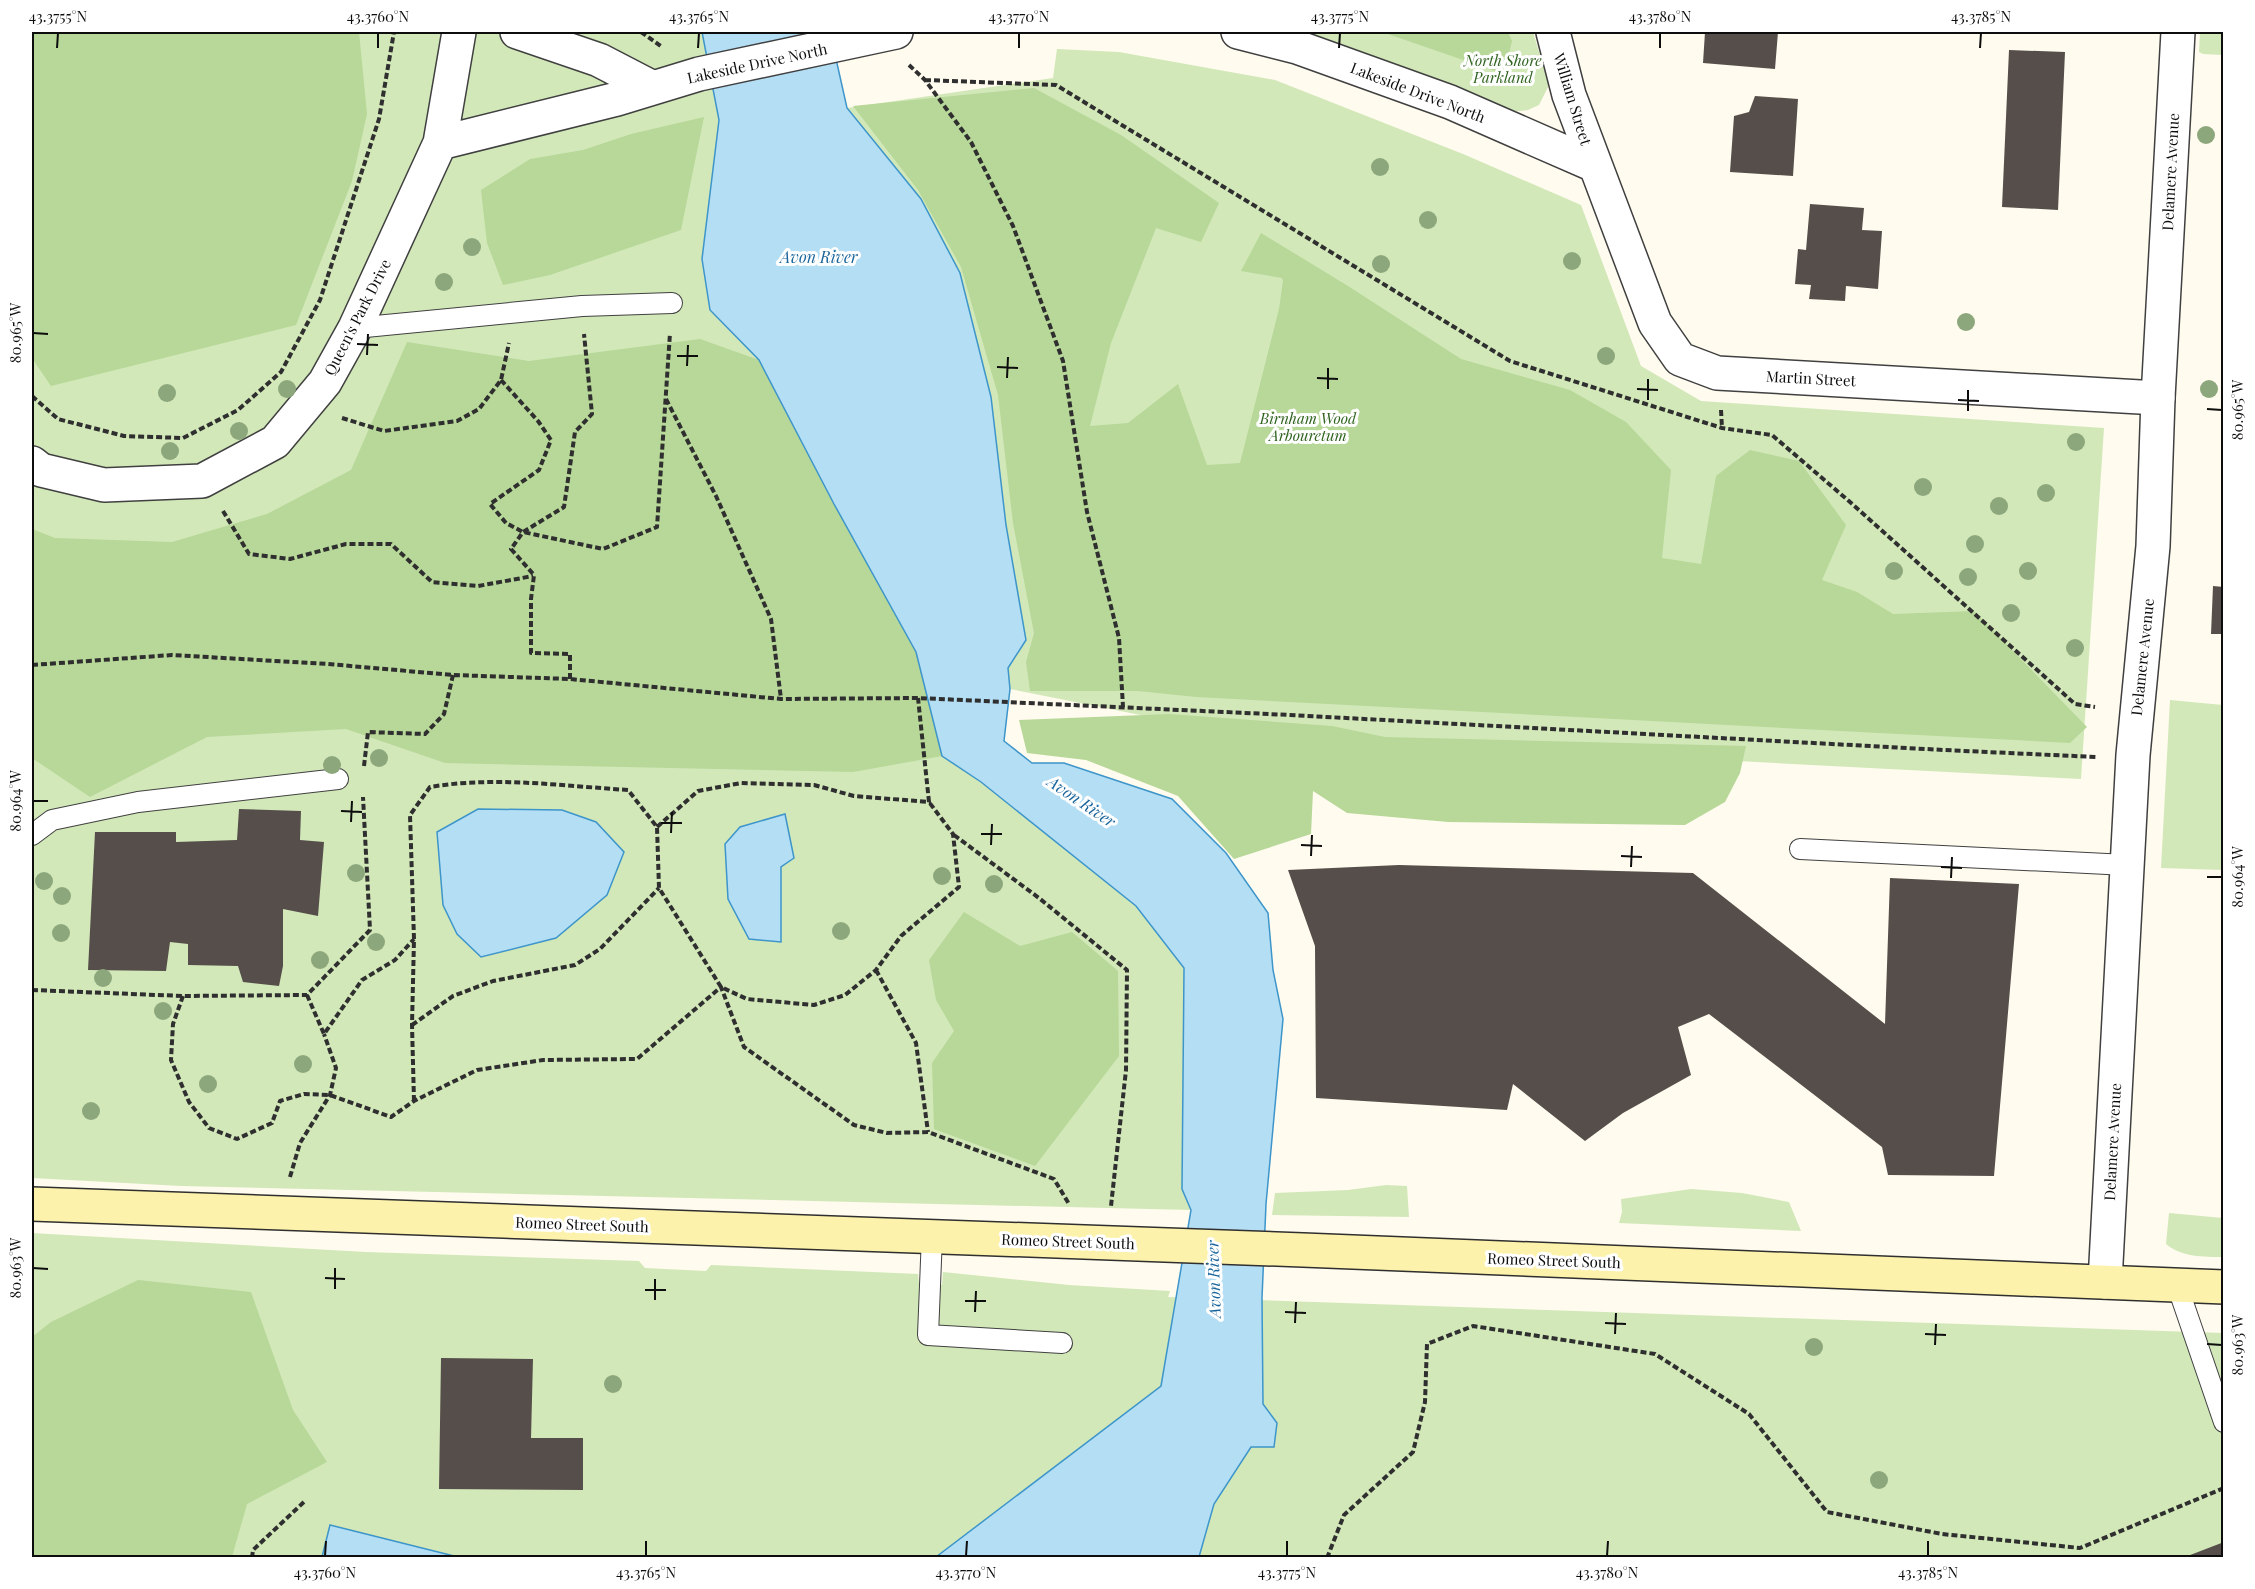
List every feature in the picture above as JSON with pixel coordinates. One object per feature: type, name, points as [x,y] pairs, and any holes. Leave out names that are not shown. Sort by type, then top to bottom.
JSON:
[{"type":"main road","name":"Romeo Street South","points":[[32,1204],[1303,1250],[2223,1287]]},
{"type":"street","name":"Queen's Park Drive","points":[[32,463],[41,470],[104,485],[202,481],[275,442],[325,382],[355,327],[440,143],[459,32]]},
{"type":"street","points":[[517,32],[599,60],[653,88]]},
{"type":"street","name":"Lakeside Drive North","points":[[1238,32],[1297,47],[1450,102],[1594,165]]},
{"type":"street","name":"William Street","points":[[1553,32],[1569,94],[1594,165]]},
{"type":"street","name":"Delamere Avenue","points":[[2104,1282],[2133,755],[2153,546],[2158,398],[2178,32]]},
{"type":"street","name":"Lakeside Drive North","points":[[440,143],[699,74],[889,34]]},
{"type":"street","name":"Martin Street","points":[[1594,165],[1655,323],[1680,359],[1717,373],[2158,398]]},
{"type":"lane","points":[[355,327],[582,306],[672,303]]},
{"type":"lane","points":[[32,835],[52,820],[138,801],[338,780]]},
{"type":"lane","points":[[1800,849],[2127,865]]},
{"type":"lane","points":[[932,1236],[928,1335],[1062,1343]]},
{"type":"lane","points":[[2177,1285],[2223,1422]]},
{"type":"path","points":[[32,396],[58,419],[124,436],[183,438],[238,410],[281,372],[320,300],[379,119],[394,32]]},
{"type":"path","points":[[1123,707],[1119,638],[1087,512],[1063,361],[1013,226],[977,152],[926,80],[1056,85],[1510,361],[1722,428],[1772,435],[2075,704],[2095,707]]},
{"type":"path","points":[[501,380],[538,421],[551,441],[539,470],[490,504],[506,523],[523,532],[603,549],[657,527],[672,303]]},
{"type":"path","points":[[570,679],[570,654],[531,653],[531,599],[534,575],[511,549],[523,532],[564,507],[575,432],[592,414],[582,306]]},
{"type":"path","points":[[304,407],[384,431],[457,421],[479,410],[501,380],[515,312]]},
{"type":"path","points":[[666,398],[716,496],[771,619],[782,699]]},
{"type":"path","points":[[202,481],[249,554],[290,560],[346,544],[391,544],[432,582],[478,586],[534,575]]},
{"type":"path","points":[[32,665],[172,655],[328,664],[453,675],[570,679],[782,699],[918,698],[1944,750],[2094,757],[2133,755]]},
{"type":"path","points":[[32,990],[183,996],[307,995],[370,930],[362,778],[368,732],[424,734],[444,714],[453,675]]},
{"type":"path","points":[[918,698],[929,802],[953,834],[1039,898],[1127,970],[1125,1070],[1110,1208]]},
{"type":"path","points":[[338,780],[362,778]]},
{"type":"path","points":[[414,1101],[412,1025],[414,939],[410,815],[430,787],[471,783],[628,790],[657,827],[659,888],[721,987],[744,1047],[854,1125],[887,1132],[928,1132],[1054,1179],[1071,1207]]},
{"type":"path","points":[[657,827],[698,791],[741,783],[814,785],[854,796],[929,802]]},
{"type":"path","points":[[721,987],[747,999],[814,1005],[845,995],[876,970],[901,936],[959,887],[953,834]]},
{"type":"path","points":[[412,1025],[453,996],[494,981],[575,965],[600,949],[659,888]]},
{"type":"path","points":[[324,1034],[362,980],[395,960],[414,939]]},
{"type":"path","points":[[876,970],[916,1043],[928,1132]]},
{"type":"path","points":[[183,996],[173,1024],[171,1060],[189,1102],[210,1128],[237,1139],[273,1123],[280,1101],[304,1094],[330,1095],[391,1117],[414,1101],[477,1070],[543,1060],[638,1059],[721,987]]},
{"type":"path","points":[[282,1213],[300,1143],[330,1095],[336,1068],[307,995]]},
{"type":"path","points":[[1327,1557],[1344,1515],[1413,1452],[1425,1402],[1427,1344],[1473,1326],[1655,1354],[1749,1414],[1827,1512],[1942,1534],[2080,1548],[2223,1488]]},
{"type":"path","points":[[252,1557],[253,1550],[305,1501]]},
{"type":"green space","points":[[32,32],[702,32],[719,120],[702,259],[710,309],[759,360],[834,504],[916,652],[942,756],[981,782],[1136,906],[1184,968],[1182,1188],[1191,1210],[181,1186],[32,1178]]},
{"type":"green space","points":[[32,32],[359,32],[367,114],[352,181],[296,325],[51,386],[32,358]]},
{"type":"green space","name":"North Shore Parkland","points":[[1297,32],[1533,32],[1549,85],[1539,105],[1528,110],[1512,112],[1357,50]]},
{"type":"green space","points":[[1382,32],[1508,32],[1512,41],[1504,74]]},
{"type":"green space","points":[[2200,32],[2223,32],[2223,55],[2199,52]]},
{"type":"green space","name":"Birnham Wood Arbouretum","points":[[1057,49],[1119,52],[1275,80],[1463,154],[1581,205],[1641,366],[1701,401],[2104,428],[2081,779],[1241,735],[1010,689],[1008,668],[1026,640],[1006,525],[991,397],[960,273],[921,199],[847,108],[1053,78]]},
{"type":"green space","points":[[1034,88],[1121,135],[1219,203],[1201,242],[1156,228],[1111,343],[1090,426],[1128,423],[1178,384],[1207,465],[1240,463],[1279,309],[1283,281],[1282,278],[1241,271],[1261,233],[1461,359],[1570,390],[1626,422],[1671,470],[1662,558],[1701,564],[1716,476],[1750,450],[1799,461],[1846,525],[1822,580],[1857,592],[1893,614],[1974,611],[2087,727],[2070,743],[1196,697],[1138,691],[1030,691],[1026,662],[1034,633],[1013,523],[998,395],[961,267],[918,190],[853,106]]},
{"type":"green space","points":[[704,117],[681,230],[550,275],[503,285],[487,243],[481,190],[530,159],[583,150],[631,134]]},
{"type":"green space","points":[[700,339],[759,360],[834,504],[916,652],[942,756],[853,772],[445,763],[346,729],[207,737],[90,797],[32,758],[32,529],[55,538],[172,542],[267,514],[351,470],[407,342],[529,361]]},
{"type":"green space","points":[[2170,700],[2223,705],[2223,870],[2161,868]]},
{"type":"green space","points":[[1169,714],[1332,726],[1385,737],[1746,746],[1740,773],[1725,802],[1685,825],[1448,822],[1347,813],[1313,791],[1311,834],[1234,859],[1178,796],[1086,760],[1027,753],[1019,720]]},
{"type":"green space","points":[[964,912],[1020,946],[1072,932],[1118,971],[1119,1056],[1035,1166],[934,1129],[932,1063],[954,1031],[936,1000],[929,960]]},
{"type":"green space","points":[[1386,1185],[1407,1186],[1409,1217],[1272,1215],[1275,1193],[1348,1190]]},
{"type":"green space","points":[[1691,1189],[1742,1193],[1789,1202],[1801,1231],[1619,1223],[1622,1212],[1621,1199]]},
{"type":"green space","points":[[2169,1213],[2223,1218],[2223,1257],[2186,1254],[2166,1244]]},
{"type":"green space","points":[[32,1233],[366,1252],[639,1261],[645,1268],[706,1271],[711,1265],[918,1274],[919,1283],[942,1285],[943,1272],[1069,1285],[1170,1291],[1168,1297],[2223,1333],[2223,1557],[32,1557]]},
{"type":"green space","points":[[138,1280],[251,1292],[293,1410],[327,1462],[247,1504],[232,1557],[32,1557],[32,1337],[51,1322]]},
{"type":"water","name":"Avon River","points":[[702,32],[830,32],[847,108],[921,199],[960,273],[991,397],[1006,525],[1026,640],[1008,668],[1010,689],[1004,741],[1032,763],[1064,763],[1172,799],[1226,853],[1268,913],[1273,970],[1283,1019],[1266,1204],[1262,1298],[1263,1404],[1277,1423],[1274,1447],[1251,1447],[1214,1504],[1199,1557],[936,1557],[1161,1386],[1191,1210],[1182,1189],[1184,968],[1136,906],[981,782],[942,756],[916,652],[834,504],[759,360],[710,310],[702,259],[719,120]]},
{"type":"water","points":[[478,809],[562,810],[596,822],[624,852],[607,895],[556,938],[481,957],[457,934],[443,905],[437,832]]},
{"type":"water","points":[[785,814],[794,858],[781,867],[781,942],[749,939],[728,899],[725,844],[740,827]]},
{"type":"water","points":[[330,1525],[458,1557],[322,1557]]},
{"type":"building","points":[[1705,32],[1778,32],[1775,69],[1703,63]]},
{"type":"building","points":[[2009,50],[2065,52],[2058,210],[2002,207]]},
{"type":"building","points":[[1755,96],[1798,99],[1793,176],[1730,172],[1734,116],[1749,112]]},
{"type":"building","points":[[1810,204],[1864,208],[1862,230],[1882,231],[1878,289],[1846,286],[1845,301],[1809,299],[1811,285],[1795,284],[1798,249],[1806,250]]},
{"type":"building","points":[[2213,586],[2224,587],[2224,634],[2211,634]]},
{"type":"building","points":[[239,809],[301,811],[300,840],[324,842],[318,916],[283,909],[283,966],[279,986],[243,982],[238,966],[188,965],[188,944],[170,942],[166,971],[88,970],[95,832],[176,832],[176,842],[237,840]]},
{"type":"building","points":[[1399,865],[1693,873],[1885,1024],[1890,878],[2019,884],[1994,1176],[1888,1175],[1882,1147],[1709,1014],[1678,1027],[1691,1075],[1623,1113],[1585,1141],[1513,1084],[1507,1110],[1316,1098],[1315,946],[1288,870]]},
{"type":"building","points":[[441,1358],[533,1359],[531,1438],[583,1438],[583,1490],[439,1489]]},
{"type":"building","points":[[2224,1542],[2224,1558],[2185,1558],[2185,1557]]}]
